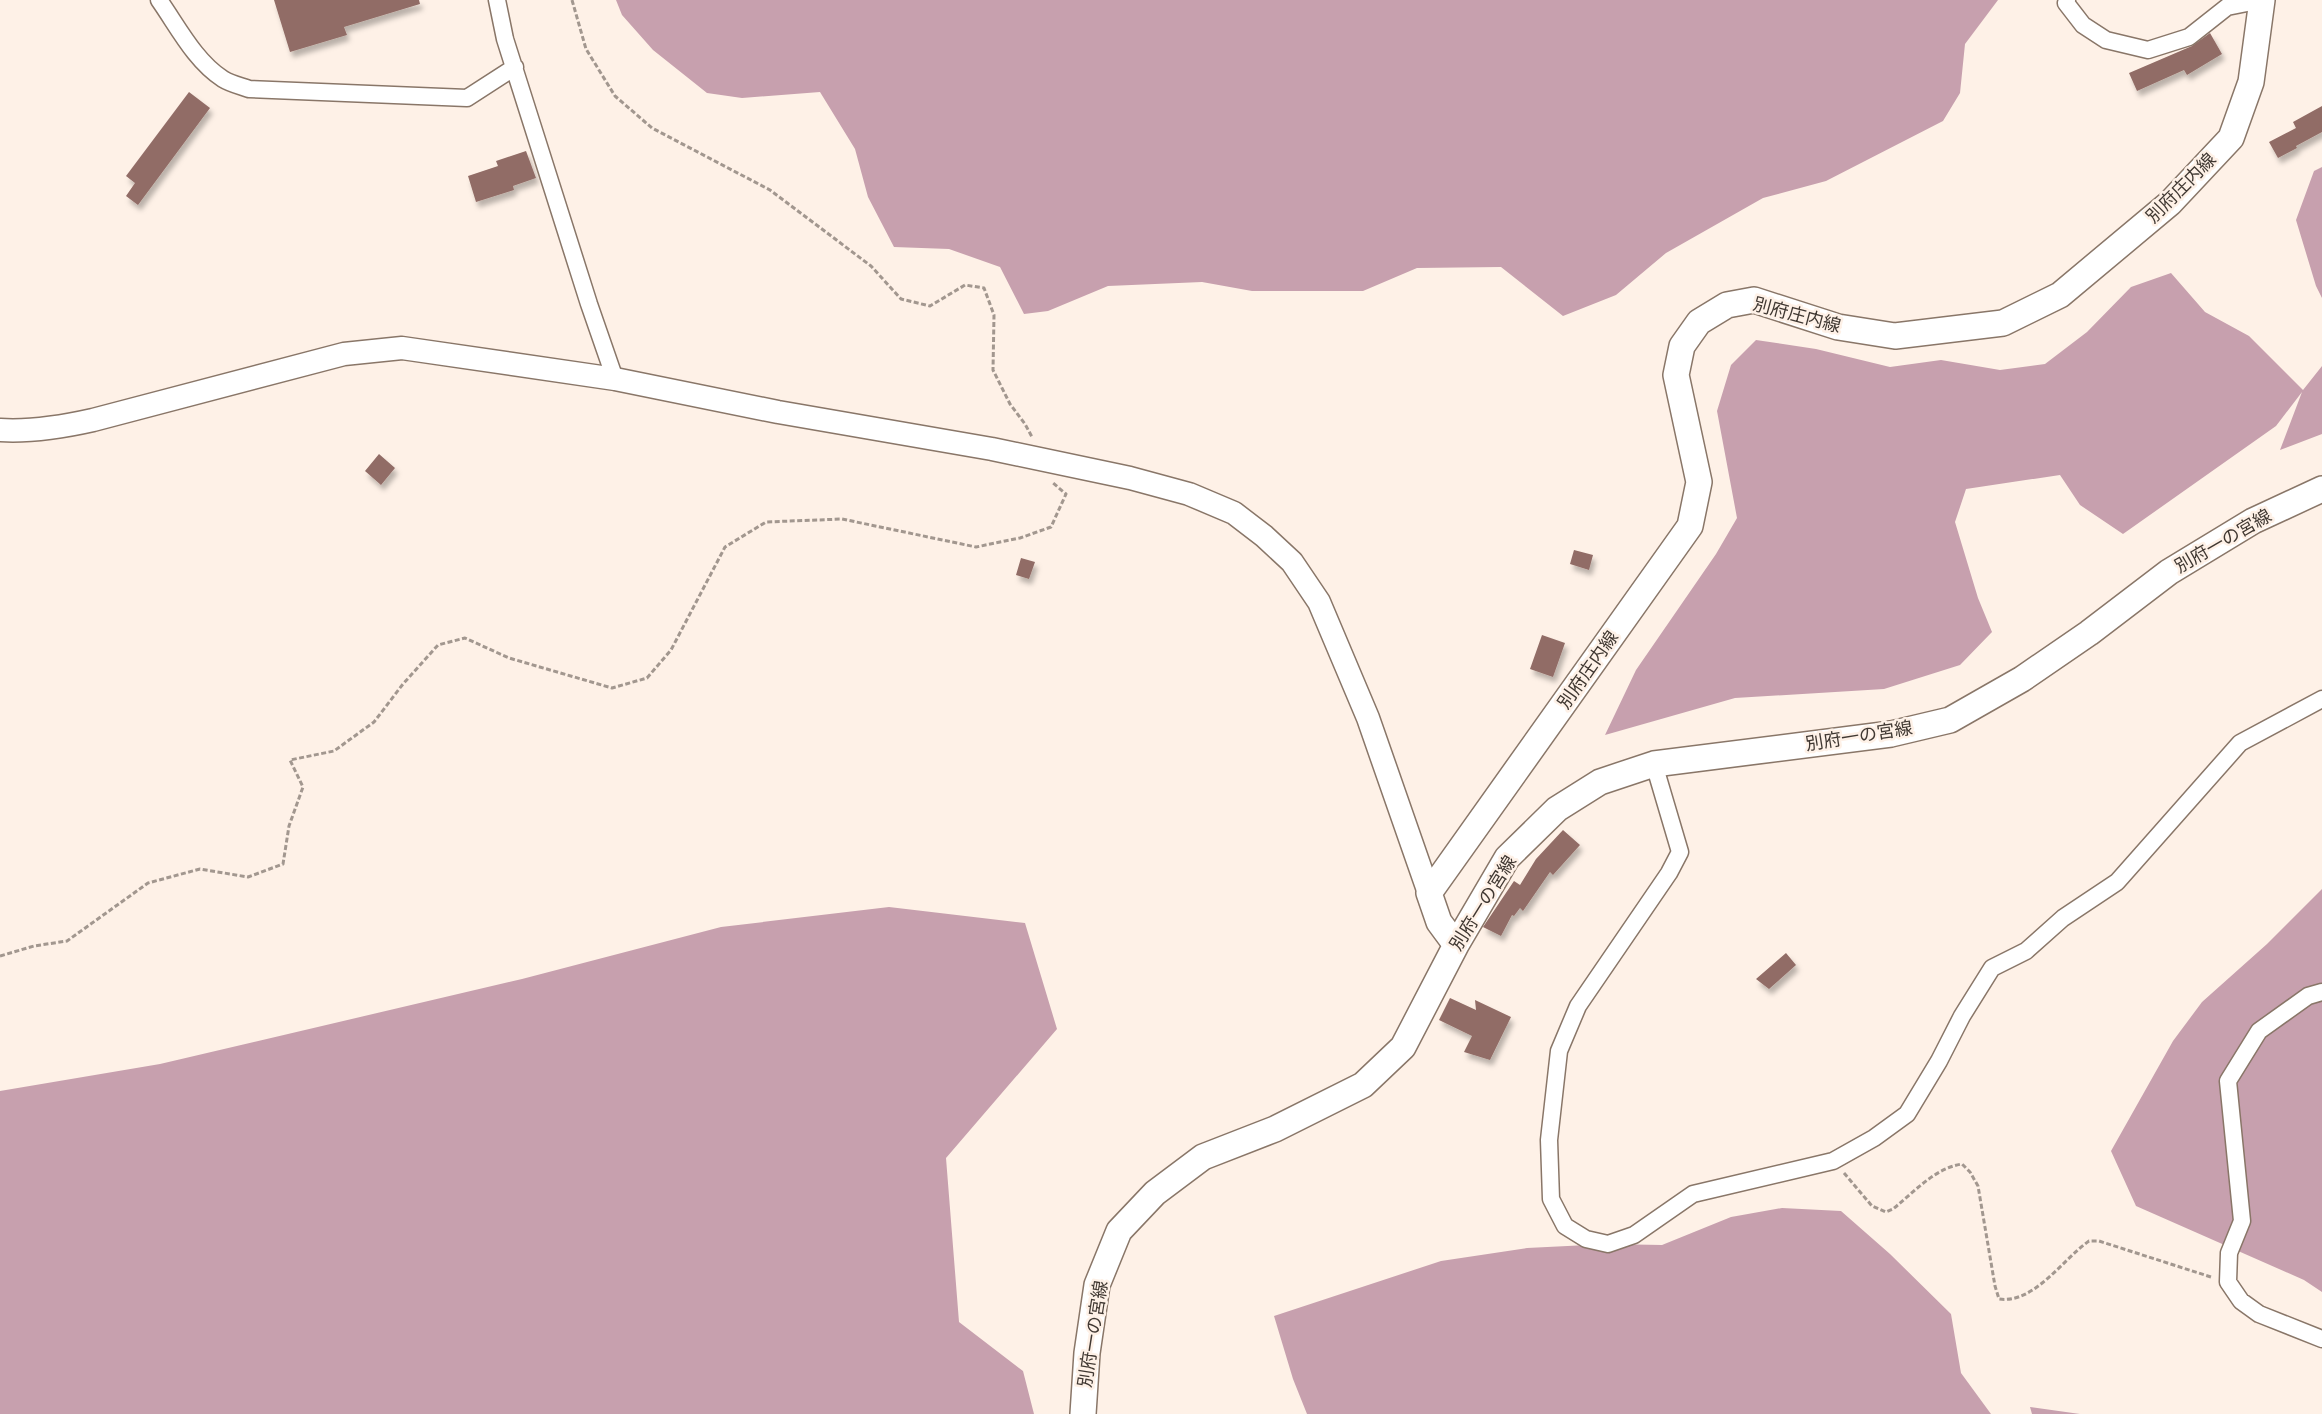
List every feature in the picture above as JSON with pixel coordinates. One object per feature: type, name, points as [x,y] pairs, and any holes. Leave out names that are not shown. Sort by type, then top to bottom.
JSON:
[{"type":"main road","name":"別府庄内線","points":[[1430,894],[1690,526],[1699,482],[1676,375],[1682,346],[1699,322],[1727,305],[1754,300],[1838,327],[1895,336],[2003,323],[2060,295],[2170,203],[2231,138],[2251,82],[2262,0]]},
{"type":"main road","name":"別府一の宮線","points":[[1083,1414],[1086,1353],[1097,1285],[1120,1231],[1154,1193],[1203,1158],[1275,1129],[1363,1085],[1403,1047],[1456,945],[1508,858],[1557,809],[1600,782],[1654,764],[1891,734],[1950,720],[2022,679],[2089,633],[2169,572],[2253,521],[2322,489]]},
{"type":"main road","points":[[1430,894],[1439,922],[1456,945]]},
{"type":"street","points":[[159,0],[193,50],[206,64],[224,80],[250,89],[467,98],[515,67]]},
{"type":"street","points":[[497,0],[505,39],[589,304],[615,379]]},
{"type":"street","points":[[2067,0],[2066,3],[2083,24],[2106,40],[2148,50],[2189,36],[2228,7],[2262,0]]},
{"type":"street","points":[[0,430],[28,432],[85,422],[344,354],[402,348],[615,379],[778,412],[1043,460],[1130,478],[1189,494],[1234,513],[1264,536],[1292,562],[1320,602],[1368,718],[1430,894]]},
{"type":"street","points":[[1654,764],[1680,852],[1669,873],[1578,1006],[1559,1051],[1549,1140],[1551,1199],[1566,1226],[1586,1240],[1608,1244],[1634,1235],[1693,1194],[1833,1161],[1874,1138],[1907,1114],[1939,1061],[1962,1016],[1992,968],[2026,951],[2063,918],[2117,882],[2240,743],[2322,699]]},
{"type":"street","points":[[2322,992],[2308,996],[2259,1031],[2228,1081],[2242,1221],[2229,1253],[2228,1282],[2241,1301],[2259,1314],[2322,1339]]},
{"type":"path","points":[[0,956],[34,946],[67,941],[148,883],[200,869],[248,877],[283,864],[289,826],[303,787],[290,760],[334,751],[374,722],[403,684],[438,646],[465,638],[509,658],[612,688],[647,678],[671,650],[725,547],[766,522],[842,519],[976,547],[1020,538],[1051,527],[1066,494],[1048,478],[1043,460],[1025,424],[1010,404],[993,370],[994,315],[984,288],[965,285],[930,306],[902,299],[871,266],[770,190],[652,128],[615,96],[586,49],[572,0]]},
{"type":"path","points":[[1833,1161],[1872,1206],[1886,1212],[1894,1209],[1936,1174],[1952,1166],[1962,1164],[1970,1172],[1978,1186],[1995,1286],[1999,1299],[2010,1300],[2025,1296],[2078,1249],[2089,1242],[2099,1240],[2228,1282]]},
{"type":"shaded area","points":[[616,0],[1998,0],[1965,44],[1960,93],[1943,121],[1826,181],[1763,198],[1666,253],[1616,295],[1563,316],[1501,267],[1417,268],[1363,291],[1252,291],[1202,282],[1108,286],[1048,311],[1024,314],[1000,267],[949,249],[894,247],[868,197],[855,149],[820,92],[742,98],[707,93],[653,50],[622,15]]},
{"type":"shaded area","points":[[2322,167],[2322,298],[2316,286],[2296,220],[2314,171]]},
{"type":"shaded area","points":[[2171,273],[2205,312],[2249,336],[2303,390],[2322,366],[2322,434],[2280,450],[2302,392],[2276,426],[2123,534],[2080,505],[2060,475],[1966,489],[1955,522],[1978,598],[1992,632],[1960,665],[1884,689],[1735,698],[1605,735],[1636,670],[1716,554],[1737,518],[1717,411],[1731,365],[1756,340],[1816,349],[1890,367],[1941,360],[2000,370],[2045,364],[2087,332],[2131,287]]},
{"type":"shaded area","points":[[2322,889],[2322,1292],[2304,1280],[2136,1206],[2111,1151],[2173,1041],[2202,1002],[2267,944]]},
{"type":"shaded area","points":[[889,907],[1025,923],[1057,1029],[946,1158],[959,1322],[1023,1371],[1034,1414],[0,1414],[0,1091],[160,1064],[522,979],[721,927]]},
{"type":"shaded area","points":[[1782,1208],[1841,1211],[1890,1254],[1951,1314],[1961,1373],[1991,1414],[1307,1414],[1293,1379],[1274,1316],[1441,1261],[1527,1248],[1608,1244],[1662,1245],[1731,1217]]},
{"type":"shaded area","points":[[2030,1407],[2080,1414],[2032,1414]]},
{"type":"building","points":[[274,0],[419,0],[420,4],[344,27],[347,35],[290,52]]},
{"type":"building","points":[[2210,33],[2222,54],[2187,75],[2184,70],[2137,91],[2129,73],[2192,46]]},
{"type":"building","points":[[189,92],[210,108],[138,205],[126,196],[135,183],[126,176]]},
{"type":"building","points":[[2322,106],[2322,132],[2278,158],[2269,142],[2296,128],[2293,122]]},
{"type":"building","points":[[526,151],[536,178],[513,186],[514,190],[476,202],[468,176],[498,166],[496,161]]},
{"type":"building","points":[[379,454],[395,468],[381,485],[365,471]]},
{"type":"building","points":[[1574,550],[1593,555],[1589,570],[1570,564]]},
{"type":"building","points":[[1021,558],[1035,562],[1029,579],[1016,575]]},
{"type":"building","points":[[1542,635],[1565,643],[1553,677],[1530,669]]},
{"type":"building","points":[[1563,830],[1580,845],[1553,875],[1550,872],[1523,911],[1520,908],[1514,916],[1512,915],[1501,936],[1483,927],[1514,881],[1520,885],[1536,859]]},
{"type":"building","points":[[1786,953],[1796,965],[1769,989],[1756,979]]},
{"type":"building","points":[[1450,998],[1476,1010],[1475,1000],[1511,1017],[1490,1060],[1464,1052],[1472,1036],[1439,1020]]}]
